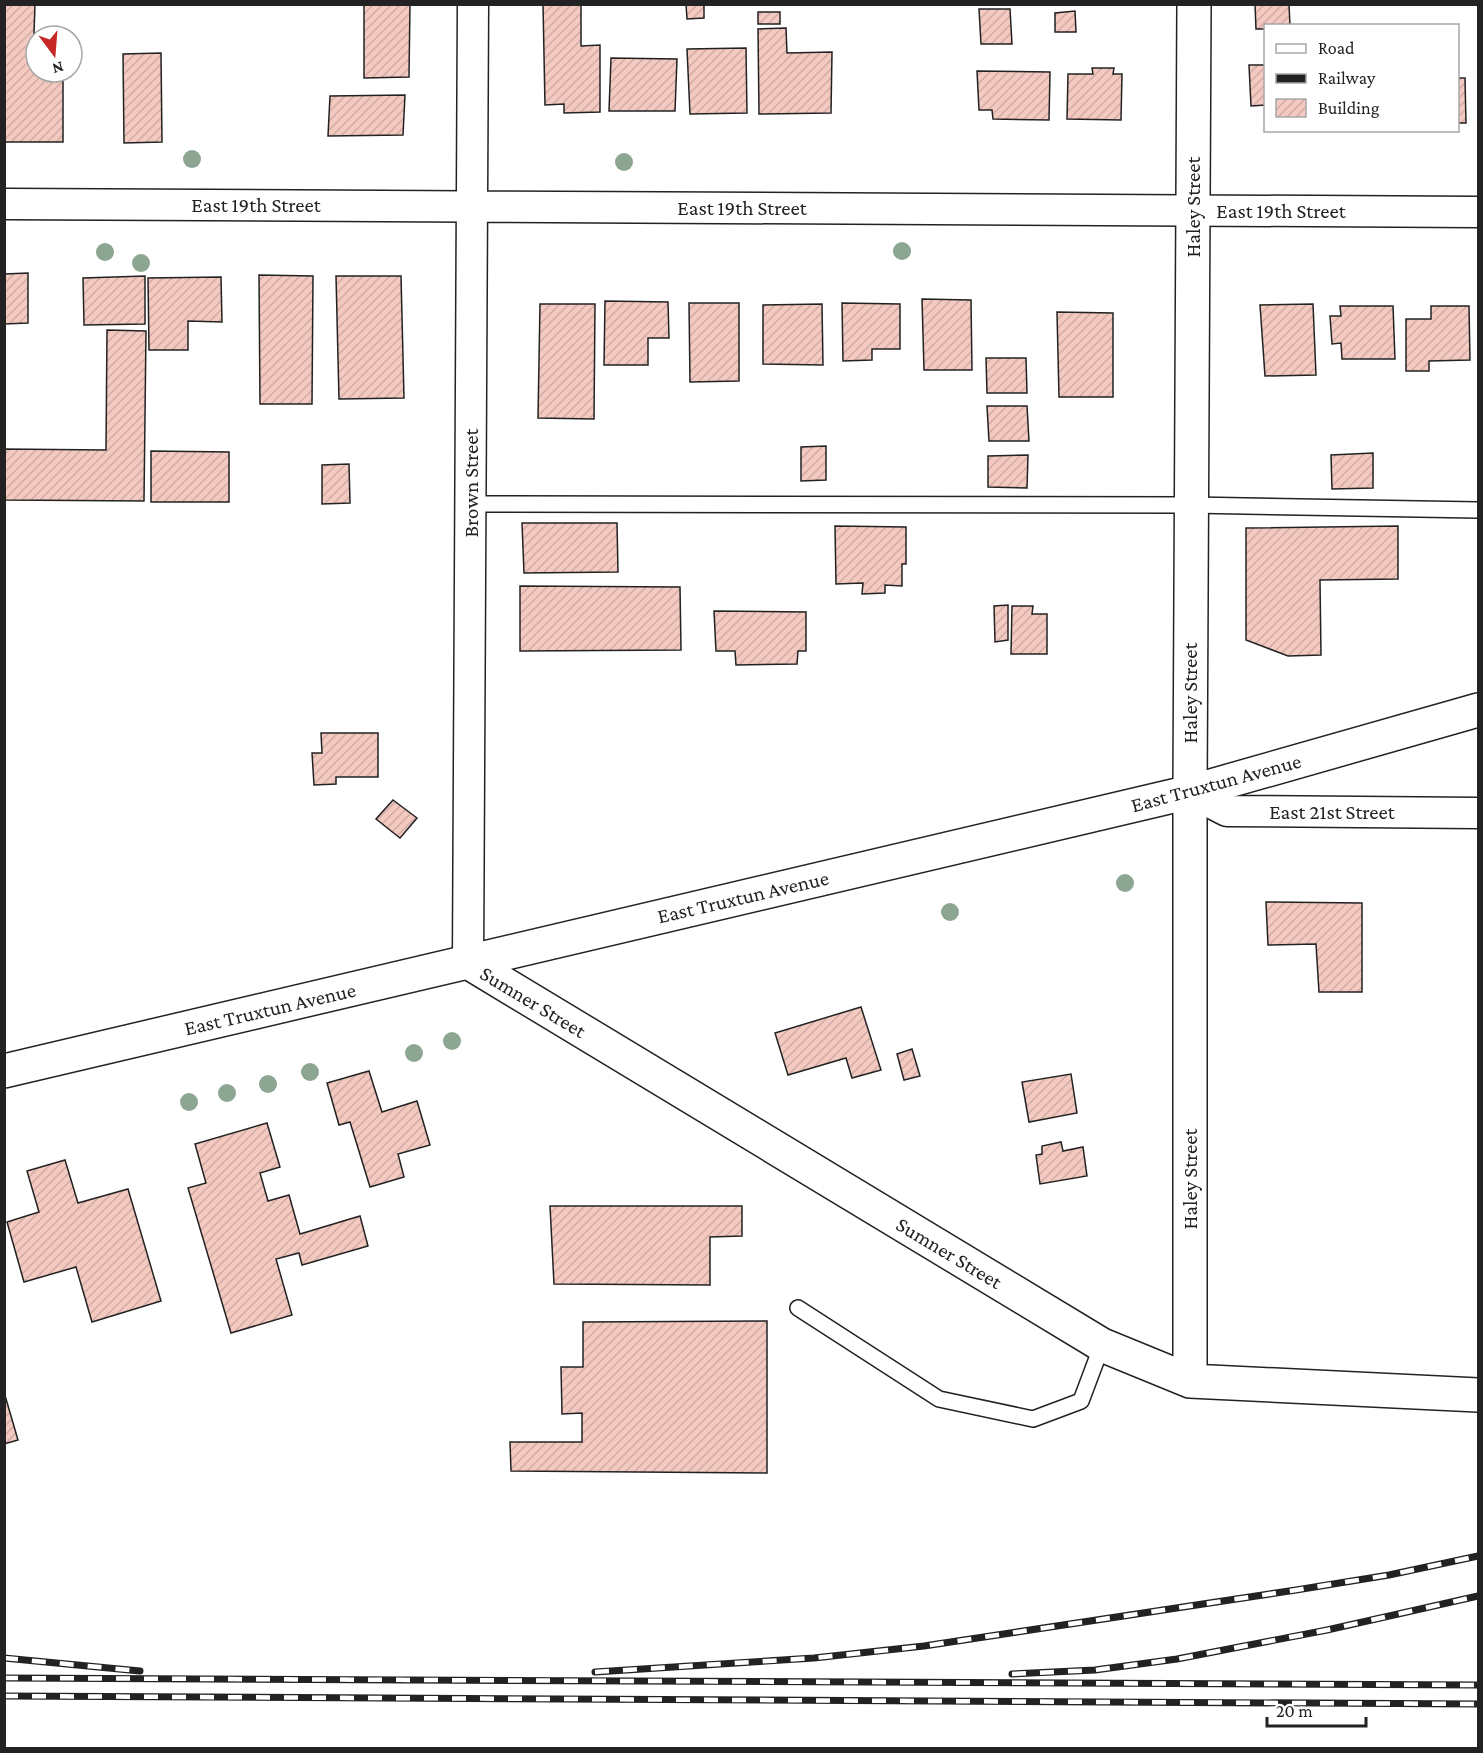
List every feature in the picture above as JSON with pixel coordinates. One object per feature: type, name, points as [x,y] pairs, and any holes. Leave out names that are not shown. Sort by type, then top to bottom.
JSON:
[{"type":"street","name":"Brown Street","points":[[468,962],[473,4]]},
{"type":"street","name":"Haley Street","points":[[1190,1382],[1194,4]]},
{"type":"street","name":"East 19th Street","points":[[4,204],[1479,212]]},
{"type":"street","name":"East Truxtun Avenue","points":[[4,1071],[1190,792],[1479,710]]},
{"type":"street","name":"East 21st Street","points":[[1190,792],[1227,812],[1479,813]]},
{"type":"street","name":"Sumner Street","points":[[468,962],[1102,1345],[1190,1382],[1479,1395]]},
{"type":"lane","points":[[470,504],[1191,505],[1479,510]]},
{"type":"lane","points":[[798,1308],[939,1399],[1033,1419],[1081,1401],[1102,1345]]},
{"type":"building","points":[[4,4],[35,4],[34,24],[24,24],[24,84],[63,84],[63,142],[4,142]]},
{"type":"building","points":[[364,4],[410,4],[409,77],[364,78]]},
{"type":"building","points":[[543,4],[581,4],[581,46],[600,45],[600,112],[564,113],[564,104],[545,105]]},
{"type":"building","points":[[686,4],[704,4],[704,18],[687,19]]},
{"type":"building","points":[[1255,4],[1289,4],[1290,24],[1264,24],[1264,29],[1256,29]]},
{"type":"building","points":[[979,9],[1010,9],[1012,44],[981,44]]},
{"type":"building","points":[[1075,11],[1076,32],[1055,32],[1055,13]]},
{"type":"building","points":[[758,12],[780,12],[780,24],[758,24]]},
{"type":"building","points":[[786,28],[787,53],[832,52],[831,113],[759,114],[758,29]]},
{"type":"building","points":[[746,48],[747,113],[690,114],[687,49]]},
{"type":"building","points":[[161,53],[162,142],[124,143],[123,54]]},
{"type":"building","points":[[611,58],[677,59],[675,111],[609,111]]},
{"type":"building","points":[[1249,65],[1264,65],[1264,105],[1251,106]]},
{"type":"building","points":[[1092,68],[1114,68],[1113,74],[1122,74],[1121,120],[1067,119],[1068,74],[1093,74]]},
{"type":"building","points":[[977,71],[1050,72],[1049,120],[993,119],[992,110],[979,110]]},
{"type":"building","points":[[1459,78],[1465,78],[1466,123],[1459,123]]},
{"type":"building","points":[[405,95],[403,135],[328,136],[330,96]]},
{"type":"building","points":[[28,273],[28,323],[4,324],[4,274]]},
{"type":"building","points":[[259,275],[313,276],[312,404],[260,404]]},
{"type":"building","points":[[145,276],[145,324],[84,325],[83,278]]},
{"type":"building","points":[[336,276],[401,276],[404,398],[339,399]]},
{"type":"building","points":[[221,277],[222,322],[188,321],[188,350],[149,350],[148,278]]},
{"type":"building","points":[[922,299],[971,300],[972,370],[924,370]]},
{"type":"building","points":[[605,301],[668,302],[669,338],[648,338],[648,365],[604,365]]},
{"type":"building","points":[[689,303],[739,303],[739,381],[690,382]]},
{"type":"building","points":[[842,303],[900,304],[900,349],[872,349],[872,360],[843,361]]},
{"type":"building","points":[[540,304],[595,304],[594,419],[538,418]]},
{"type":"building","points":[[822,304],[823,365],[763,364],[763,305]]},
{"type":"building","points":[[1313,304],[1316,375],[1265,376],[1260,305]]},
{"type":"building","points":[[1340,306],[1393,306],[1395,359],[1342,359],[1341,343],[1332,344],[1330,316],[1341,316]]},
{"type":"building","points":[[1431,306],[1469,306],[1470,360],[1429,361],[1429,371],[1406,371],[1406,319],[1431,319]]},
{"type":"building","points":[[1057,312],[1113,313],[1113,397],[1059,397]]},
{"type":"building","points":[[107,330],[146,331],[144,501],[4,500],[4,449],[106,450]]},
{"type":"building","points":[[986,358],[1026,358],[1027,393],[987,393]]},
{"type":"building","points":[[987,406],[1027,406],[1029,441],[989,441]]},
{"type":"building","points":[[826,446],[826,480],[801,481],[801,447]]},
{"type":"building","points":[[151,451],[229,452],[229,502],[151,502]]},
{"type":"building","points":[[1373,453],[1373,488],[1332,489],[1331,455]]},
{"type":"building","points":[[1028,455],[1027,488],[988,487],[988,456]]},
{"type":"building","points":[[349,464],[350,503],[322,504],[322,465]]},
{"type":"building","points":[[522,523],[617,523],[618,572],[524,573]]},
{"type":"building","points":[[835,526],[906,527],[906,564],[902,564],[902,586],[885,585],[885,593],[862,594],[863,583],[836,584]]},
{"type":"building","points":[[1398,526],[1398,579],[1320,580],[1321,655],[1288,656],[1246,640],[1246,528]]},
{"type":"building","points":[[520,586],[680,587],[681,650],[520,651]]},
{"type":"building","points":[[1008,605],[1008,640],[995,642],[994,606]]},
{"type":"building","points":[[1012,606],[1033,606],[1032,614],[1047,614],[1047,654],[1011,654]]},
{"type":"building","points":[[714,611],[806,612],[806,651],[798,651],[797,664],[736,665],[735,651],[716,651]]},
{"type":"building","points":[[321,733],[378,733],[378,777],[336,777],[336,784],[314,785],[312,753],[322,753]]},
{"type":"building","points":[[393,800],[417,818],[400,838],[376,819]]},
{"type":"building","points":[[1266,902],[1362,903],[1362,992],[1319,992],[1316,944],[1268,945]]},
{"type":"building","points":[[861,1007],[881,1070],[852,1078],[846,1058],[788,1075],[775,1033]]},
{"type":"building","points":[[912,1049],[920,1076],[904,1080],[897,1054]]},
{"type":"building","points":[[369,1071],[382,1112],[417,1101],[430,1145],[398,1154],[404,1177],[370,1187],[350,1122],[339,1125],[327,1083]]},
{"type":"building","points":[[1071,1074],[1077,1113],[1029,1122],[1022,1082]]},
{"type":"building","points":[[267,1123],[280,1167],[260,1173],[268,1201],[289,1195],[300,1234],[360,1216],[368,1246],[302,1265],[299,1253],[276,1259],[292,1315],[231,1333],[188,1188],[206,1183],[195,1144]]},
{"type":"building","points":[[1061,1142],[1063,1151],[1083,1147],[1087,1176],[1040,1184],[1036,1155],[1042,1154],[1042,1146]]},
{"type":"building","points":[[65,1160],[78,1203],[128,1189],[161,1301],[92,1322],[76,1267],[24,1282],[7,1222],[39,1212],[27,1171]]},
{"type":"building","points":[[550,1206],[742,1206],[742,1236],[710,1237],[710,1285],[554,1284]]},
{"type":"building","points":[[767,1321],[767,1473],[511,1471],[510,1442],[582,1442],[582,1413],[562,1414],[561,1367],[583,1367],[583,1322]]},
{"type":"building","points":[[4,1392],[18,1440],[4,1444]]},
{"type":"railway","points":[[595,1672],[814,1658],[924,1646],[1389,1575],[1478,1556]]},
{"type":"railway","points":[[1012,1674],[1095,1670],[1177,1659],[1327,1630],[1478,1596]]},
{"type":"railway","points":[[4,1658],[140,1671]]},
{"type":"railway","points":[[4,1678],[1478,1685]]},
{"type":"railway","points":[[4,1696],[1478,1704]]}]
